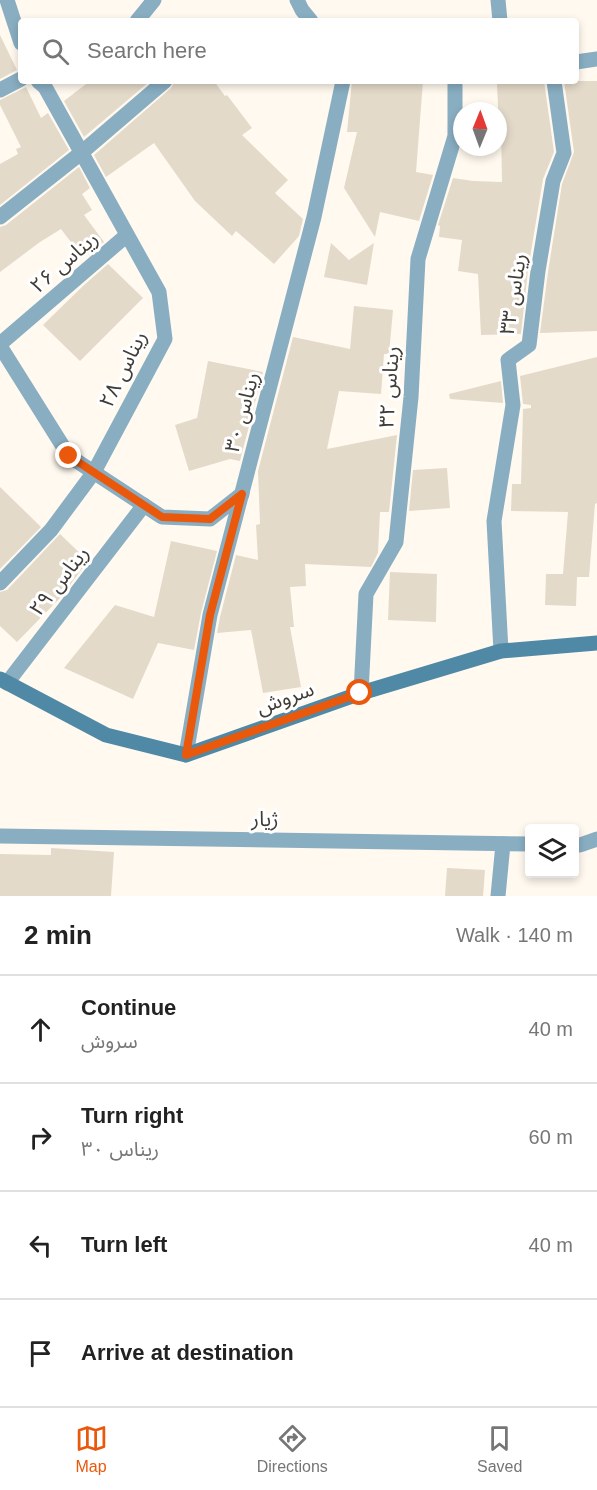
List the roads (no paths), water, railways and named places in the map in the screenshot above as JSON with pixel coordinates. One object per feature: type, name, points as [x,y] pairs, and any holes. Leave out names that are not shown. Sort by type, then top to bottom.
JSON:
[{"type":"street","points":[[7,0],[18,34]]},
{"type":"street","points":[[139,18],[154,0]]},
{"type":"street","points":[[297,0],[309,18]]},
{"type":"street","points":[[498,0],[500,18]]},
{"type":"street","points":[[579,62],[597,59]]},
{"type":"street","points":[[0,90],[18,81]]},
{"type":"street","name":"ریناس ۲۸","points":[[0,583],[51,530],[94,472],[165,339],[159,292],[81,153],[46,84]]},
{"type":"street","points":[[0,217],[81,153],[162,84]]},
{"type":"street","name":"ریناس ۳۰","points":[[186,755],[210,615],[314,218],[341,84]]},
{"type":"street","name":"ریناس ۳۲","points":[[360,693],[366,594],[396,542],[411,397],[418,259],[455,136],[454,84]]},
{"type":"street","name":"ریناس ۳۳","points":[[501,651],[494,521],[513,405],[508,360],[529,345],[538,271],[553,181],[564,153],[554,84]]},
{"type":"street","name":"ریناس ۲۶","points":[[0,345],[127,235]]},
{"type":"street","points":[[0,345],[69,456],[144,506],[162,517],[210,519],[242,494]]},
{"type":"street","name":"ریناس ۲۹","points":[[4,681],[144,506]]},
{"type":"street","name":"سروش","points":[[186,755],[360,693],[501,651],[597,643]]},
{"type":"street","points":[[4,681],[106,735],[186,755]]},
{"type":"street","name":"ژیار","points":[[0,836],[525,844]]},
{"type":"street","points":[[579,845],[597,839]]},
{"type":"street","points":[[498,896],[503,844]]}]
